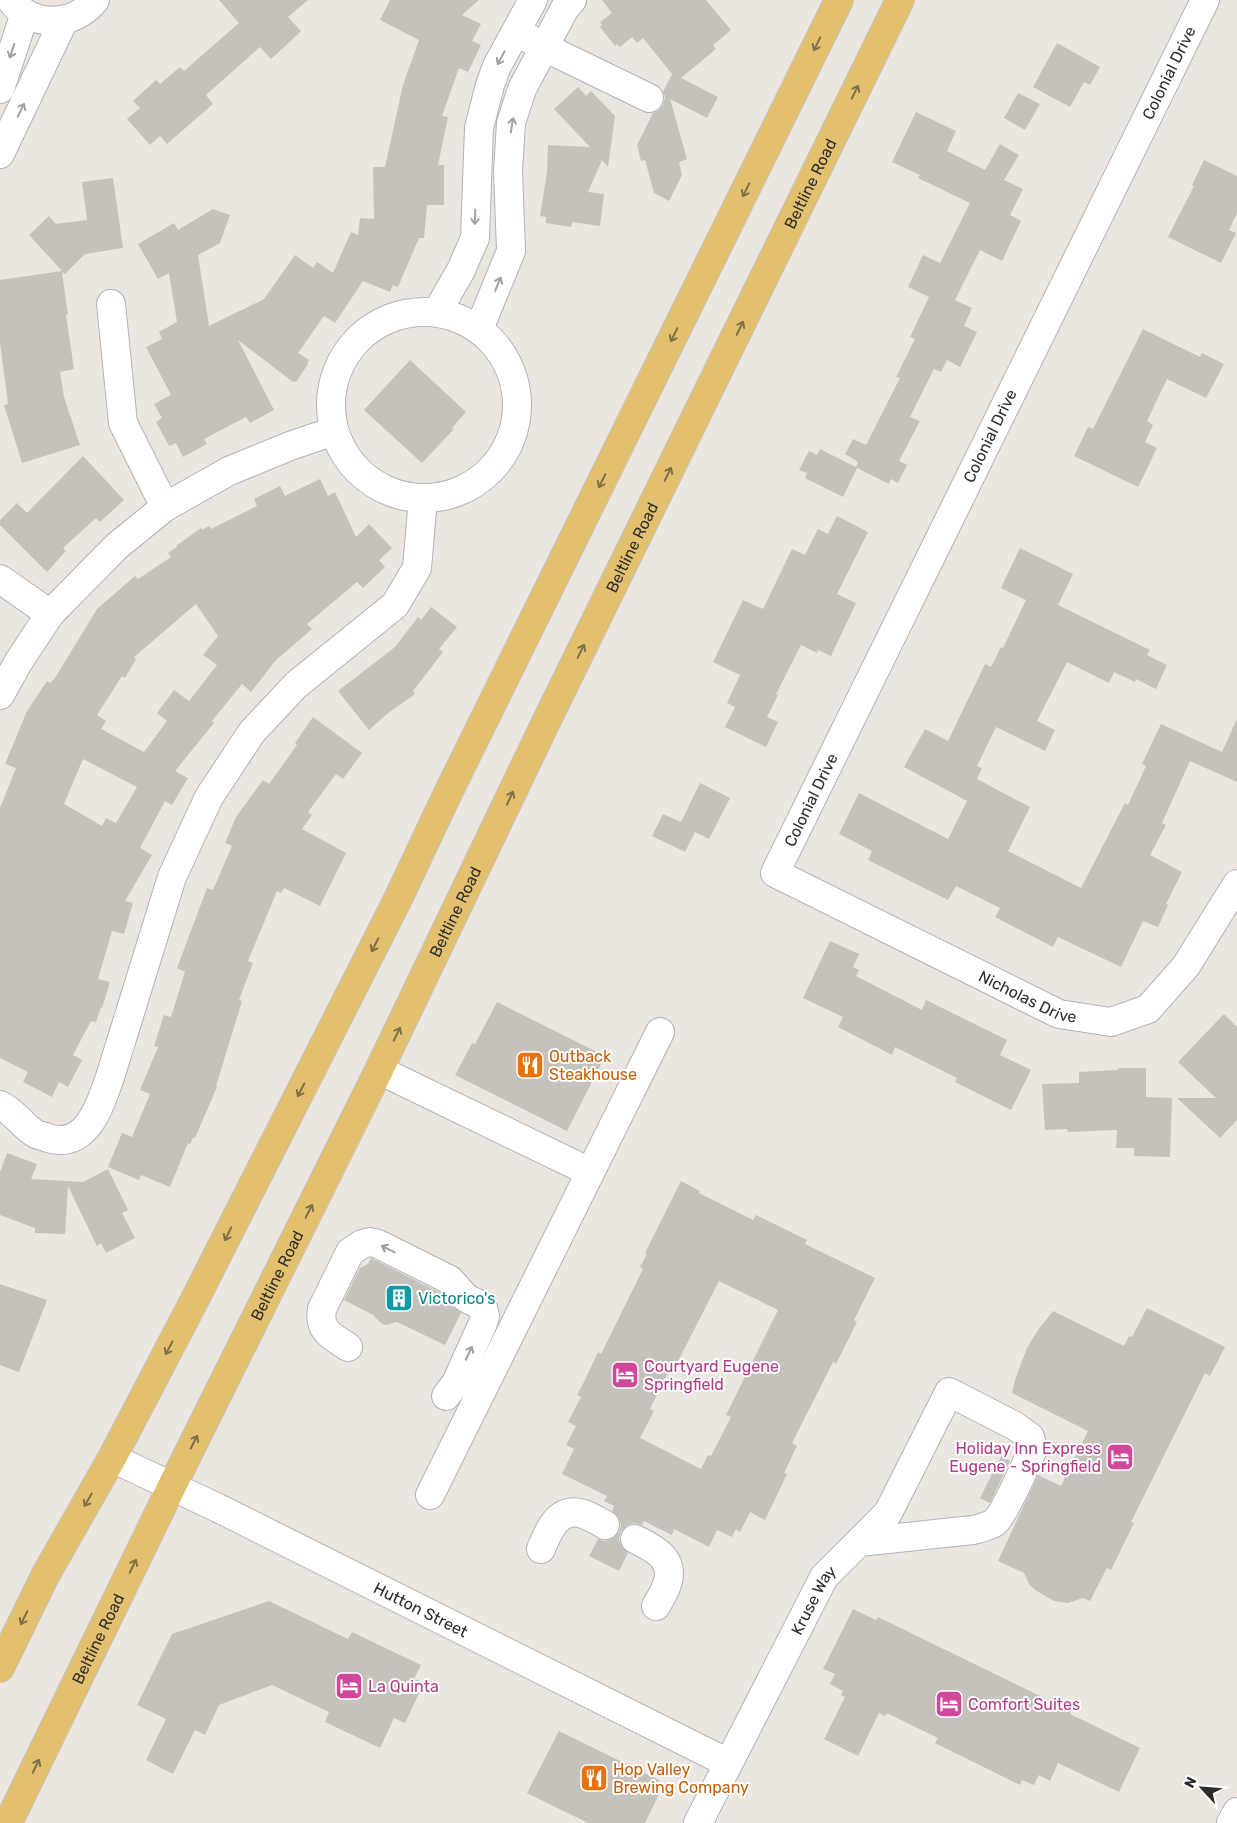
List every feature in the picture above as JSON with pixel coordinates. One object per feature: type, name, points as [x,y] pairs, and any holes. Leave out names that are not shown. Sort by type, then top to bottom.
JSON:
[{"type":"main road","points":[[0,1668],[46,1574],[112,1458],[201,1287],[397,901],[460,769],[839,0]]},
{"type":"main road","name":"Beltline Road","points":[[8,1823],[172,1486],[379,1070],[546,722],[900,0]]},
{"type":"street","points":[[0,89],[18,7],[37,19],[64,20],[79,15],[95,0]]},
{"type":"street","points":[[437,312],[461,270],[475,238],[479,128],[490,85],[497,66],[533,0]]},
{"type":"street","points":[[479,329],[511,251],[508,170],[511,123],[522,89],[572,0]]},
{"type":"street","name":"Colonial Drive","points":[[775,873],[1205,0]]},
{"type":"street","points":[[0,154],[64,20]]},
{"type":"street","points":[[516,30],[544,47],[649,98]]},
{"type":"street","points":[[111,304],[124,423],[164,507]]},
{"type":"street","points":[[437,312],[459,318],[479,329],[500,350],[513,376],[518,405],[513,434],[499,461],[478,481],[452,495],[423,499],[394,494],[367,480],[346,458],[334,431],[330,400],[338,370],[354,344],[377,324],[406,313],[437,312]]},
{"type":"street","points":[[0,695],[19,661],[50,614],[117,546],[164,507],[230,471],[290,446],[334,431]]},
{"type":"street","points":[[0,1105],[10,1109],[36,1134],[57,1140],[68,1140],[79,1134],[90,1123],[100,1106],[111,1074],[172,877],[209,797],[252,732],[296,685],[395,605],[417,568],[423,499]]},
{"type":"street","points":[[0,579],[50,614]]},
{"type":"street","name":"Nicholas Drive","points":[[775,873],[1059,1014],[1111,1022],[1148,1009],[1186,966],[1237,884]]},
{"type":"street","points":[[430,1494],[660,1032]]},
{"type":"street","points":[[379,1070],[590,1172]]},
{"type":"street","points":[[348,1347],[326,1331],[322,1325],[322,1309],[350,1252],[362,1244],[370,1242],[378,1244],[445,1276],[466,1298],[483,1308],[484,1323],[456,1383],[446,1396]]},
{"type":"street","name":"Kruse Way","points":[[698,1823],[824,1576],[888,1513],[949,1392],[1015,1426],[1030,1437],[1033,1449],[996,1521],[985,1527],[973,1530],[859,1542]]},
{"type":"street","name":"Hutton Street","points":[[112,1458],[172,1486],[728,1764]]},
{"type":"street","points":[[541,1549],[551,1527],[564,1514],[582,1513],[605,1525]]},
{"type":"street","points":[[635,1539],[657,1550],[667,1563],[668,1581],[656,1606]]},
{"type":"street","points":[[1231,1823],[1237,1812]]},
{"type":"building","points":[[219,0],[308,0],[288,17],[301,31],[271,59],[260,47],[206,95],[213,104],[167,144],[160,136],[150,145],[127,119],[140,108],[133,101],[156,80],[160,84],[180,67],[184,71],[239,23]]},
{"type":"building","points":[[390,0],[479,0],[462,15],[481,24],[472,41],[481,45],[468,72],[459,68],[442,116],[448,117],[438,165],[444,165],[444,205],[427,205],[424,238],[419,238],[398,287],[393,285],[390,292],[363,281],[335,323],[324,316],[298,353],[309,360],[296,382],[293,382],[238,340],[274,410],[250,423],[246,417],[204,439],[207,444],[183,457],[176,443],[169,446],[156,422],[162,418],[154,404],[171,395],[146,347],[162,339],[159,332],[177,322],[169,273],[158,279],[138,244],[174,223],[178,230],[213,209],[230,215],[220,243],[198,255],[209,326],[264,299],[295,255],[313,268],[317,262],[333,273],[351,232],[358,235],[360,218],[374,219],[373,167],[385,167],[403,85],[419,40],[380,20]]},
{"type":"building","points":[[602,0],[706,0],[731,30],[713,45],[716,49],[681,78],[718,97],[707,118],[670,99],[687,159],[679,162],[682,175],[669,201],[654,193],[645,160],[641,161],[637,145],[653,113],[658,111],[663,105],[665,97],[663,92],[672,74],[643,38],[637,43],[632,37],[620,47],[617,44],[615,46],[600,27],[602,25],[600,22],[612,13]]},
{"type":"building","points":[[1057,43],[1100,67],[1090,85],[1084,82],[1070,107],[1033,87]]},
{"type":"building","points":[[578,87],[586,96],[591,91],[615,116],[608,167],[602,160],[588,192],[604,194],[600,226],[572,222],[571,227],[546,223],[546,217],[540,216],[547,172],[548,145],[590,147],[554,109]]},
{"type":"building","points":[[1018,93],[1040,104],[1025,130],[1004,118]]},
{"type":"building","points":[[916,112],[956,131],[947,151],[985,170],[1000,144],[1019,155],[1004,180],[1023,189],[1010,215],[1021,221],[1002,261],[980,250],[955,300],[972,308],[964,326],[977,332],[960,367],[947,360],[941,372],[934,369],[910,417],[920,421],[899,461],[907,465],[898,483],[891,479],[889,484],[857,468],[843,497],[805,478],[807,473],[799,470],[809,451],[817,455],[820,449],[856,467],[858,462],[845,454],[853,439],[866,445],[900,378],[896,377],[915,339],[910,337],[929,297],[908,287],[923,255],[940,263],[970,203],[918,178],[920,175],[892,162]]},
{"type":"building","points":[[1204,160],[1237,176],[1237,213],[1229,230],[1236,233],[1221,263],[1168,237],[1194,186],[1192,185]]},
{"type":"building","points":[[113,178],[123,248],[85,254],[65,274],[62,272],[74,369],[60,372],[64,397],[80,445],[22,463],[4,405],[8,404],[0,342],[0,280],[62,271],[29,235],[49,216],[56,224],[87,220],[82,182]]},
{"type":"building","points":[[1143,329],[1200,357],[1202,353],[1224,364],[1206,398],[1167,379],[1147,421],[1153,425],[1145,442],[1157,448],[1138,487],[1074,456],[1088,427],[1093,429]]},
{"type":"building","points":[[410,360],[466,412],[452,428],[454,429],[422,463],[364,410]]},
{"type":"building","points":[[83,456],[124,500],[100,522],[96,518],[63,548],[66,551],[47,572],[0,525],[0,520],[17,503],[27,513]]},
{"type":"building","points":[[320,479],[328,496],[335,492],[356,537],[369,524],[392,548],[379,560],[385,567],[363,588],[357,582],[307,624],[312,629],[276,660],[251,692],[242,684],[212,721],[214,723],[175,771],[188,778],[172,805],[165,801],[140,848],[152,855],[125,901],[133,903],[124,934],[112,931],[98,979],[110,982],[102,1008],[96,1022],[91,1021],[73,1055],[82,1060],[68,1087],[59,1082],[52,1097],[23,1082],[28,1072],[0,1058],[0,808],[16,768],[5,764],[27,711],[47,681],[50,683],[55,678],[97,609],[135,576],[138,579],[171,557],[168,553],[201,528],[202,530],[209,526],[211,529],[257,506],[254,499],[280,486],[285,496]],"holes":[[[196,604],[218,636],[203,655],[217,665],[189,701],[174,690],[157,713],[167,721],[144,752],[101,729],[106,721],[97,715],[122,676],[125,678],[136,659],[134,657]],[[83,759],[137,787],[116,823],[106,818],[102,826],[64,804]]]},
{"type":"building","points":[[837,516],[868,532],[837,594],[856,603],[831,656],[818,650],[817,653],[801,645],[776,694],[778,695],[767,717],[778,722],[766,747],[725,727],[735,707],[727,703],[740,675],[713,662],[743,600],[763,609],[792,549],[805,555],[818,529],[828,534]]},
{"type":"building","points":[[1020,548],[1073,574],[1058,605],[1150,650],[1147,655],[1167,665],[1156,689],[1136,679],[1135,682],[1114,672],[1109,683],[1067,662],[1037,721],[1055,730],[1045,751],[996,727],[977,766],[982,768],[977,779],[1030,807],[1008,851],[1081,888],[1125,803],[1128,805],[1146,766],[1142,764],[1161,724],[1222,752],[1237,719],[1237,782],[1190,761],[1162,823],[1166,825],[1150,855],[1182,872],[1166,904],[1168,905],[1158,927],[1143,921],[1121,967],[1058,937],[1053,947],[995,917],[1000,908],[956,886],[948,900],[868,860],[872,851],[839,834],[859,793],[948,839],[967,801],[904,767],[925,729],[948,741],[985,664],[991,667],[1001,647],[1003,648],[1026,600],[1001,588]]},
{"type":"building","points":[[431,607],[457,627],[439,649],[443,652],[413,691],[415,694],[387,714],[369,730],[338,691],[395,647],[418,617],[421,620]]},
{"type":"building","points":[[313,717],[362,753],[343,779],[336,774],[308,812],[312,815],[302,829],[346,853],[320,906],[284,888],[281,893],[277,891],[248,961],[253,963],[239,1000],[242,1001],[217,1087],[195,1138],[193,1138],[190,1144],[188,1143],[170,1187],[141,1175],[139,1180],[108,1167],[122,1133],[132,1137],[150,1094],[140,1090],[158,1047],[154,1046],[164,1015],[171,1017],[185,972],[177,968],[207,888],[213,890],[232,846],[225,843],[236,817],[263,780],[269,784],[297,745],[295,743]]},
{"type":"building","points":[[700,783],[730,798],[709,839],[695,832],[685,852],[652,836],[663,814],[681,822]]},
{"type":"building","points":[[830,941],[859,954],[853,967],[859,970],[856,976],[922,1010],[926,1000],[1007,1040],[1000,1055],[1031,1070],[1011,1110],[955,1082],[957,1078],[895,1047],[892,1055],[838,1027],[843,1017],[803,998]]},
{"type":"building","name":"Outback Steakhouse","points":[[497,1002],[605,1056],[567,1131],[455,1075],[472,1043],[475,1044]]},
{"type":"building","points":[[1224,1014],[1237,1027],[1237,1120],[1220,1138],[1177,1098],[1216,1098],[1178,1062]]},
{"type":"building","points":[[1118,1068],[1146,1068],[1146,1097],[1172,1098],[1170,1157],[1134,1156],[1134,1148],[1116,1148],[1117,1130],[1068,1132],[1067,1129],[1045,1130],[1042,1084],[1079,1083],[1079,1072],[1118,1070]]},
{"type":"building","points":[[7,1153],[37,1164],[31,1179],[83,1182],[108,1169],[128,1210],[122,1213],[135,1238],[106,1253],[101,1243],[97,1246],[68,1186],[65,1234],[35,1233],[35,1228],[0,1215],[0,1172]]},
{"type":"building","name":"Courtyard Eugene Springfield","points":[[681,1181],[700,1191],[699,1193],[753,1220],[756,1215],[807,1240],[805,1244],[875,1278],[854,1320],[857,1322],[836,1364],[833,1362],[792,1443],[797,1446],[784,1473],[787,1474],[765,1520],[750,1512],[740,1532],[736,1529],[732,1537],[717,1530],[709,1547],[674,1529],[672,1535],[644,1521],[642,1525],[634,1523],[621,1531],[619,1539],[622,1547],[628,1553],[619,1571],[589,1556],[598,1539],[605,1541],[613,1538],[619,1532],[621,1525],[618,1517],[612,1511],[614,1506],[604,1501],[607,1496],[562,1474],[574,1449],[566,1445],[576,1426],[568,1422],[581,1397],[577,1395],[598,1352],[601,1354],[643,1269],[640,1267],[647,1254],[645,1253]],"holes":[[[719,1281],[778,1310],[726,1415],[731,1417],[711,1456],[708,1455],[701,1469],[640,1438],[654,1411],[650,1409],[670,1369],[673,1371]]]},
{"type":"building","name":"Victorico's","points":[[371,1258],[440,1293],[461,1313],[445,1345],[397,1322],[386,1325],[382,1324],[373,1315],[344,1300],[360,1268],[368,1264]]},
{"type":"building","points":[[0,1284],[47,1300],[19,1372],[0,1365]]},
{"type":"building","name":"Holiday Inn Express Eugene - Springfield","points":[[1147,1308],[1225,1347],[1210,1376],[1205,1373],[1131,1522],[1134,1523],[1111,1570],[1107,1568],[1090,1601],[1083,1598],[1068,1603],[1054,1601],[1035,1590],[1029,1584],[1024,1573],[998,1561],[1038,1475],[1061,1486],[1088,1431],[1012,1393],[1015,1380],[1027,1348],[1053,1311],[1124,1346],[1129,1336],[1132,1337]]},
{"type":"building","points":[[1001,1456],[1010,1461],[990,1503],[980,1498]]},
{"type":"building","name":"La Quinta","points":[[269,1601],[348,1639],[352,1632],[421,1665],[414,1679],[424,1683],[405,1723],[394,1718],[380,1748],[325,1722],[329,1712],[272,1685],[219,1705],[205,1735],[195,1730],[173,1774],[146,1760],[166,1719],[137,1705],[172,1634]]},
{"type":"building","name":"Comfort Suites","points":[[853,1609],[876,1620],[878,1617],[1071,1711],[1070,1714],[1140,1748],[1119,1792],[1058,1763],[1050,1781],[1039,1775],[1034,1785],[1022,1780],[1020,1785],[935,1743],[938,1738],[887,1713],[885,1716],[879,1713],[858,1756],[824,1739],[845,1697],[841,1695],[843,1691],[830,1684],[835,1674],[823,1669]]},
{"type":"building","name":"Hop Valley Brewing Company","points":[[559,1731],[659,1780],[662,1788],[645,1823],[588,1823],[527,1793]]},
{"type":"place","name":"Outback Steakhouse","points":[[530,1065]]},
{"type":"place","name":"Victorico's","points":[[399,1298]]},
{"type":"place","name":"Courtyard Eugene Springfield","points":[[625,1375]]},
{"type":"place","name":"Holiday Inn Express Eugene - Springfield","points":[[1120,1457]]},
{"type":"place","name":"La Quinta","points":[[349,1686]]},
{"type":"place","name":"Comfort Suites","points":[[949,1704]]},
{"type":"place","name":"Hop Valley Brewing Company","points":[[594,1778]]}]
